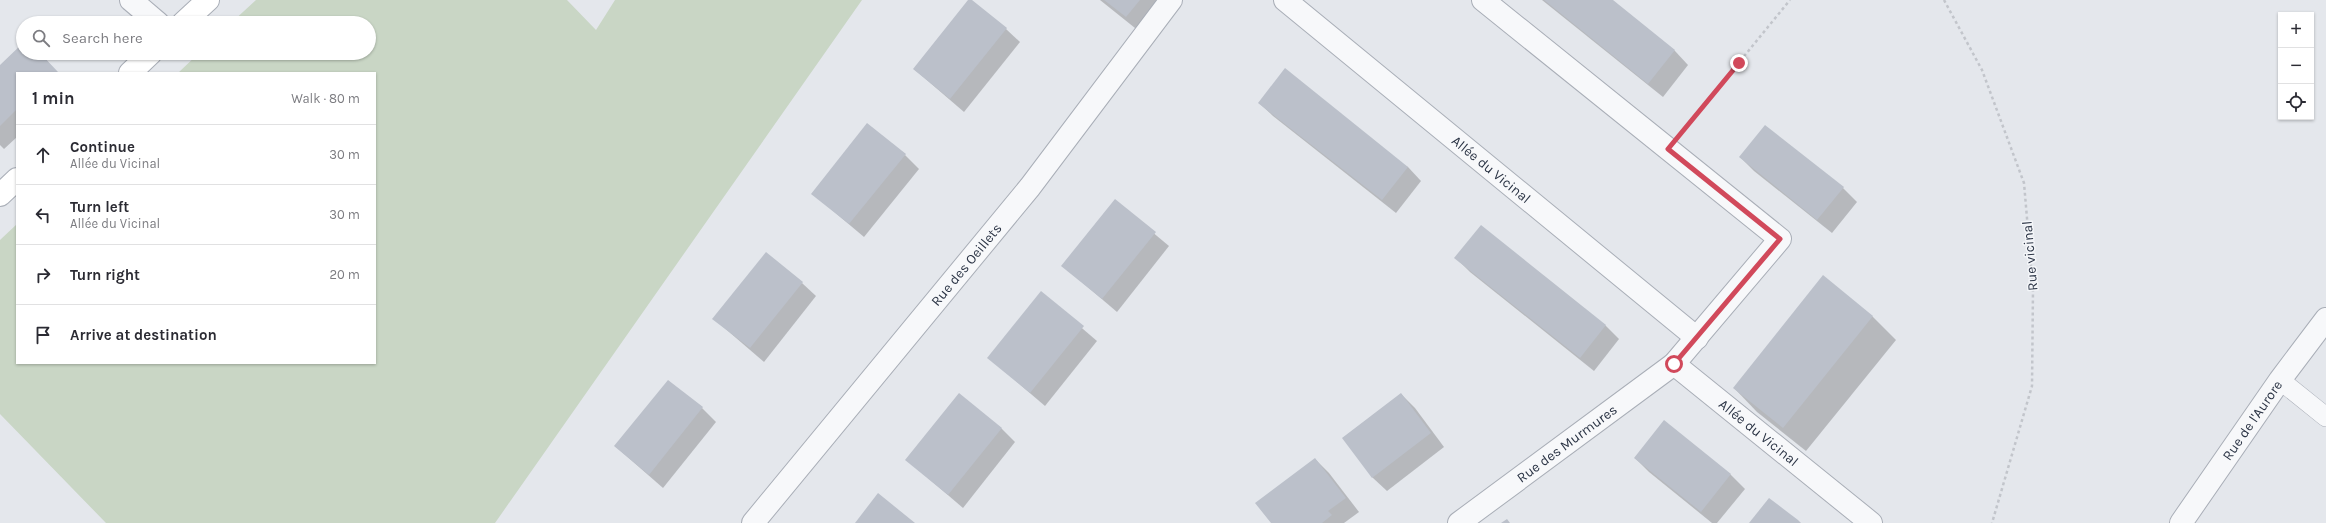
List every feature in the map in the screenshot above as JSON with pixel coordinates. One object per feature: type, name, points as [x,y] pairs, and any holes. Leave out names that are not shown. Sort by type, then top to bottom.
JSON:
[{"type":"main road","points":[[191,16],[208,0]]},
{"type":"main road","points":[[131,72],[144,60]]},
{"type":"main road","points":[[0,195],[16,180]]},
{"type":"street","points":[[131,0],[150,16]]},
{"type":"street","name":"Rue des Oeillets","points":[[753,523],[1030,187],[1171,0]]},
{"type":"street","name":"Allée du Vicinal","points":[[1285,0],[1697,338]]},
{"type":"street","points":[[1483,0],[1780,239],[1674,364]]},
{"type":"street","name":"Rue de l'Aurore","points":[[2181,523],[2280,380],[2326,319]]},
{"type":"street","name":"Allée du Vicinal","points":[[1674,364],[1871,523]]},
{"type":"street","name":"Rue des Murmures","points":[[1459,523],[1674,364]]},
{"type":"lane","points":[[2280,380],[2326,417]]},
{"type":"path","points":[[1668,149],[1790,0]]},
{"type":"path","name":"Rue vicinal","points":[[1944,0],[1982,70],[2024,183],[2033,289],[2032,386],[1992,523]]},
{"type":"green space","points":[[256,0],[567,0],[596,30],[615,0],[862,0],[495,523],[106,523],[0,414],[0,240],[16,225],[16,364],[376,364],[376,72],[179,72],[192,60],[376,60],[376,16],[239,16]]},
{"type":"building","points":[[968,0],[972,0],[1007,28],[950,99],[913,69]]},
{"type":"building","points":[[1104,0],[1140,0],[1126,17]]},
{"type":"building","points":[[1544,0],[1613,0],[1675,50],[1648,84]]},
{"type":"building","points":[[16,50],[16,60],[47,60],[58,72],[16,72],[16,110],[0,126],[0,65]]},
{"type":"building","points":[[1285,68],[1408,167],[1382,200],[1258,103]]},
{"type":"building","points":[[867,123],[906,154],[849,224],[811,194]]},
{"type":"building","points":[[1765,125],[1844,187],[1817,220],[1739,157]]},
{"type":"building","points":[[1115,199],[1156,232],[1102,299],[1061,266]]},
{"type":"building","points":[[1481,225],[1606,325],[1580,358],[1454,258]]},
{"type":"building","points":[[766,252],[803,282],[750,348],[712,319]]},
{"type":"building","points":[[1823,275],[1873,316],[1783,428],[1733,388]]},
{"type":"building","points":[[1041,291],[1084,326],[1030,393],[987,358]]},
{"type":"building","points":[[668,380],[703,407],[649,475],[614,446]]},
{"type":"building","points":[[959,393],[1002,428],[948,495],[905,460]]},
{"type":"building","points":[[1401,393],[1431,433],[1372,478],[1342,438]]},
{"type":"building","points":[[1664,420],[1731,474],[1701,512],[1634,458]]},
{"type":"building","points":[[1315,458],[1346,498],[1328,511],[1332,515],[1322,523],[1271,523],[1255,503]]},
{"type":"building","points":[[878,493],[915,523],[855,523]]},
{"type":"building","points":[[1769,498],[1798,520],[1801,523],[1749,523]]},
{"type":"building","points":[[1507,519],[1510,523],[1501,523]]},
{"type":"route","points":[[1674,364],[1780,239],[1668,149],[1739,63]]}]
